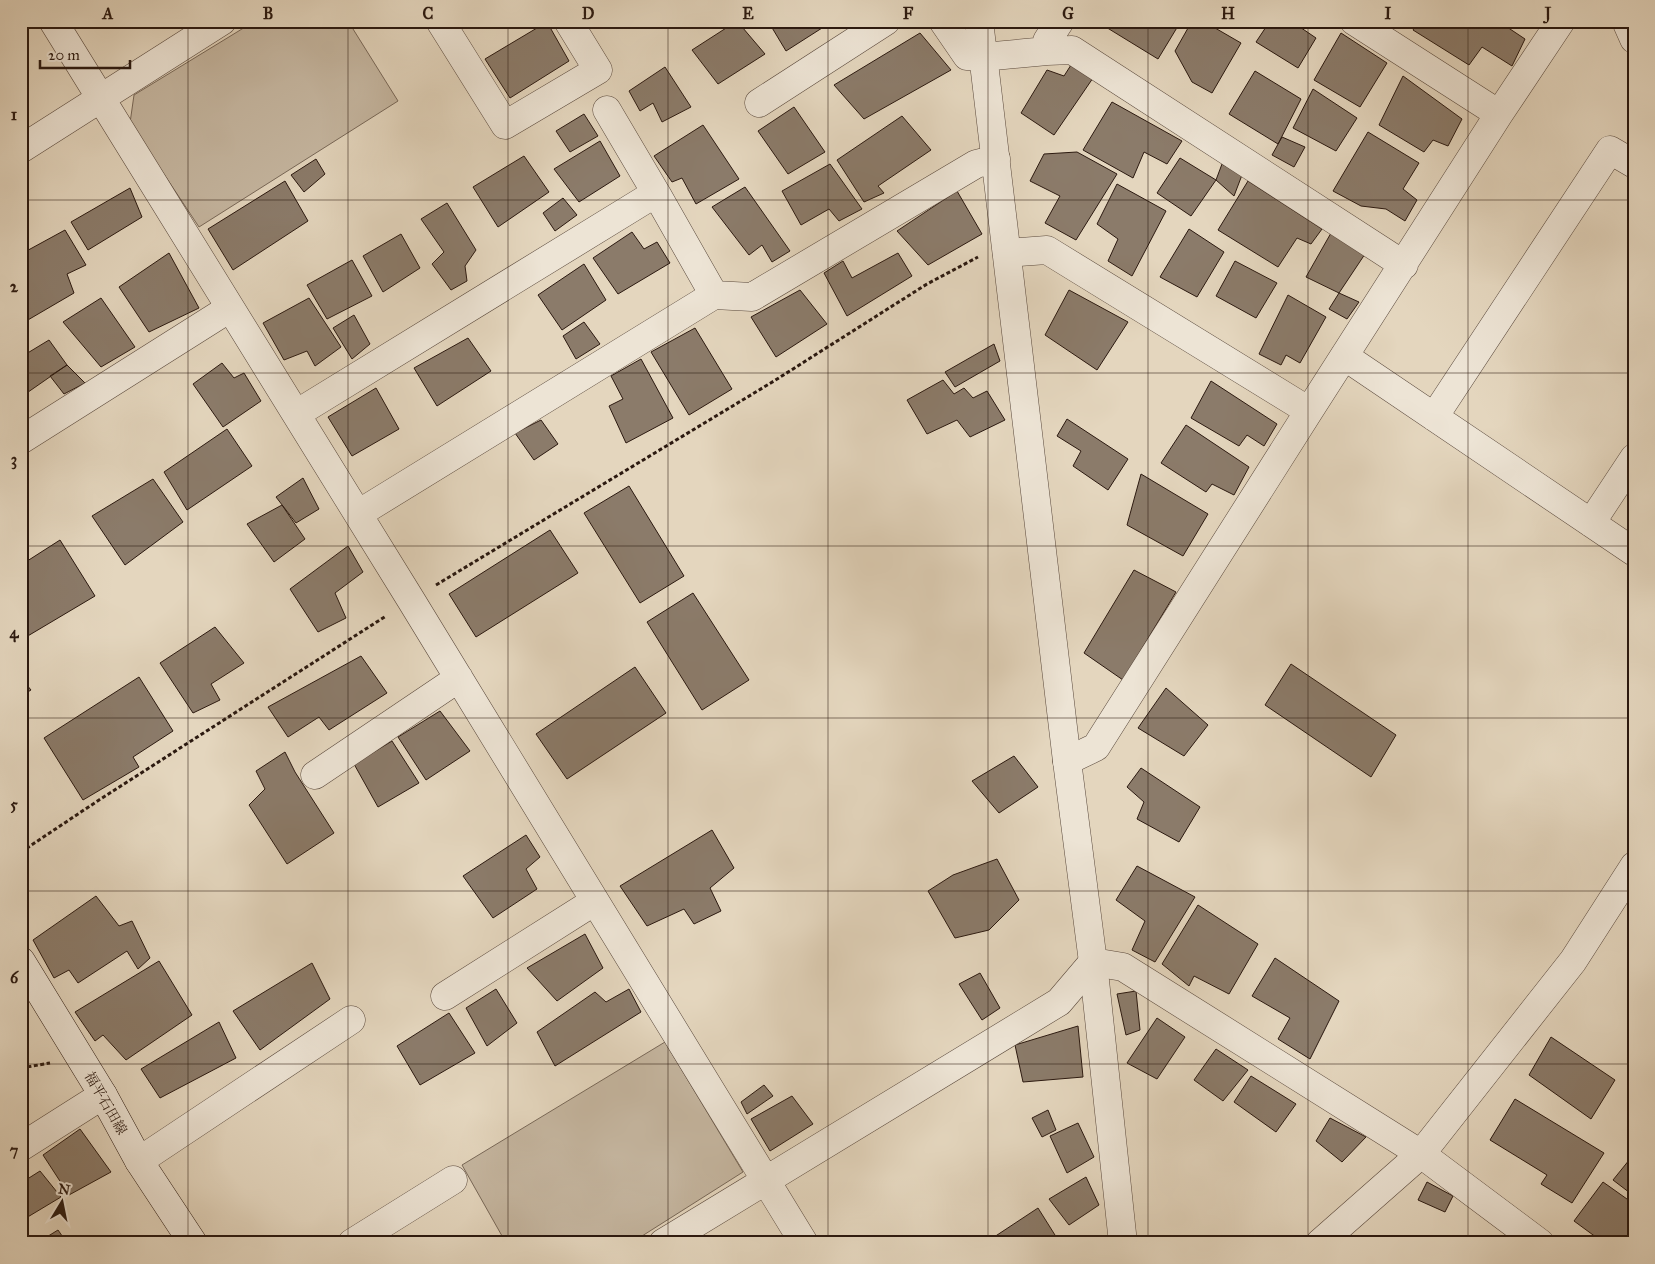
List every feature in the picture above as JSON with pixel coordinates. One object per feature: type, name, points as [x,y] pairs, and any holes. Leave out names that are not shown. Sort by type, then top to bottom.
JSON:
[{"type":"street","points":[[53,21],[459,678],[804,1243]]},
{"type":"street","points":[[21,148],[222,21]]},
{"type":"street","points":[[440,21],[505,125],[598,70],[568,21]]},
{"type":"street","points":[[759,103],[886,21]]},
{"type":"street","points":[[943,21],[967,56],[1072,50],[1404,265]]},
{"type":"street","points":[[979,21],[1066,761],[1093,962],[1123,1243]]},
{"type":"street","points":[[1047,52],[1047,41],[1060,21]]},
{"type":"street","points":[[1354,21],[1499,114]]},
{"type":"street","points":[[1066,761],[1096,747],[1499,114],[1561,21]]},
{"type":"street","points":[[1626,21],[1634,38]]},
{"type":"street","points":[[607,110],[714,296]]},
{"type":"street","points":[[1434,417],[1610,150],[1634,164]]},
{"type":"street","points":[[358,514],[714,296],[752,298],[976,164],[996,159]]},
{"type":"street","points":[[296,414],[656,193]]},
{"type":"street","points":[[1006,247],[1047,250],[1309,411]]},
{"type":"street","points":[[21,440],[230,308]]},
{"type":"street","points":[[1344,356],[1634,552]]},
{"type":"street","points":[[1591,523],[1634,458]]},
{"type":"street","points":[[315,775],[459,678]]},
{"type":"street","points":[[1320,1243],[1421,1154],[1573,961],[1634,866]]},
{"type":"street","points":[[445,996],[595,901]]},
{"type":"street","name":"福平石田線","points":[[21,961],[103,1095],[139,1161],[193,1243]]},
{"type":"street","points":[[1093,962],[1122,967],[1421,1154],[1540,1243]]},
{"type":"street","points":[[662,1243],[1059,1002],[1093,962]]},
{"type":"street","points":[[139,1161],[351,1020]]},
{"type":"street","points":[[21,1147],[103,1095]]},
{"type":"street","points":[[352,1243],[453,1180]]},
{"type":"path","points":[[21,852],[107,794],[411,600],[774,381],[927,284],[1006,247]]},
{"type":"shaded area","points":[[255,21],[348,21],[398,101],[199,227],[130,123],[134,95]]},
{"type":"shaded area","points":[[665,1042],[743,1172],[631,1243],[506,1243],[462,1165]]},
{"type":"building","points":[[737,21],[765,54],[718,84],[692,50]]},
{"type":"building","points":[[768,21],[833,21],[786,51]]},
{"type":"building","points":[[1096,21],[1181,21],[1158,59]]},
{"type":"building","points":[[1192,21],[1203,21],[1241,43],[1212,93],[1192,82],[1175,51]]},
{"type":"building","points":[[1270,21],[1291,21],[1316,38],[1298,68],[1256,42]]},
{"type":"building","points":[[1419,21],[1498,21],[1525,39],[1512,66],[1482,47],[1469,65],[1413,30]]},
{"type":"building","points":[[547,22],[569,61],[510,98],[485,59]]},
{"type":"building","points":[[920,33],[951,70],[864,119],[834,85]]},
{"type":"building","points":[[1341,33],[1387,63],[1360,107],[1314,80]]},
{"type":"building","points":[[1071,65],[1093,78],[1054,135],[1021,113],[1047,70],[1064,76]]},
{"type":"building","points":[[665,67],[691,107],[662,122],[653,103],[640,111],[629,91]]},
{"type":"building","points":[[1255,71],[1301,99],[1278,144],[1229,114]]},
{"type":"building","points":[[1403,76],[1462,119],[1448,146],[1433,140],[1424,152],[1379,125]]},
{"type":"building","points":[[1313,89],[1357,118],[1336,151],[1293,128]]},
{"type":"building","points":[[1112,102],[1182,141],[1167,164],[1144,152],[1133,178],[1083,150]]},
{"type":"building","points":[[794,107],[825,152],[788,174],[758,131]]},
{"type":"building","points":[[584,114],[598,136],[570,152],[556,131]]},
{"type":"building","points":[[902,116],[931,150],[878,186],[884,193],[864,202],[837,160]]},
{"type":"building","points":[[703,125],[739,179],[696,204],[682,178],[672,182],[654,156]]},
{"type":"building","points":[[1368,132],[1419,163],[1403,189],[1417,200],[1405,221],[1386,209],[1361,206],[1333,191]]},
{"type":"building","points":[[1282,137],[1305,147],[1294,167],[1272,155]]},
{"type":"building","points":[[600,141],[620,176],[579,202],[554,169]]},
{"type":"building","points":[[1077,152],[1117,174],[1076,240],[1045,223],[1060,196],[1030,181],[1044,154]]},
{"type":"building","points":[[524,156],[549,192],[498,227],[473,187]]},
{"type":"building","points":[[1180,158],[1216,180],[1191,216],[1157,193]]},
{"type":"building","points":[[316,159],[325,174],[304,192],[291,175]]},
{"type":"building","points":[[830,164],[862,209],[839,221],[829,209],[801,225],[782,191]]},
{"type":"building","points":[[1222,164],[1242,175],[1234,196],[1216,180]]},
{"type":"building","points":[[285,181],[308,221],[233,270],[208,229]]},
{"type":"building","points":[[1248,181],[1322,229],[1311,244],[1297,238],[1278,267],[1218,230]]},
{"type":"building","points":[[1117,184],[1166,211],[1132,276],[1108,261],[1118,239],[1097,224]]},
{"type":"building","points":[[745,187],[790,251],[772,262],[762,245],[749,255],[712,207]]},
{"type":"building","points":[[130,188],[142,217],[88,250],[71,222]]},
{"type":"building","points":[[957,191],[982,234],[928,265],[897,231]]},
{"type":"building","points":[[563,198],[577,215],[555,231],[543,213]]},
{"type":"building","points":[[447,203],[476,250],[465,266],[467,281],[451,290],[432,264],[444,252],[421,219]]},
{"type":"building","points":[[1189,229],[1224,252],[1197,297],[1160,277]]},
{"type":"building","points":[[65,230],[86,265],[67,274],[74,293],[21,324],[21,254]]},
{"type":"building","points":[[632,232],[644,249],[657,242],[670,263],[618,294],[593,258]]},
{"type":"building","points":[[1331,233],[1365,254],[1339,293],[1306,277]]},
{"type":"building","points":[[401,234],[420,268],[383,292],[363,256]]},
{"type":"building","points":[[169,253],[199,308],[149,332],[119,287]]},
{"type":"building","points":[[898,253],[912,276],[847,316],[824,273],[843,261],[852,278]]},
{"type":"building","points":[[352,260],[372,296],[327,319],[307,285]]},
{"type":"building","points":[[1235,261],[1277,283],[1256,318],[1216,296]]},
{"type":"building","points":[[584,264],[606,300],[562,330],[538,295]]},
{"type":"building","points":[[800,290],[827,324],[776,357],[751,317]]},
{"type":"building","points":[[1069,290],[1128,322],[1097,370],[1045,335]]},
{"type":"building","points":[[1339,293],[1359,302],[1347,319],[1329,309]]},
{"type":"building","points":[[1288,295],[1326,317],[1300,363],[1286,355],[1281,365],[1259,354]]},
{"type":"building","points":[[101,298],[135,347],[101,367],[63,322]]},
{"type":"building","points":[[309,298],[341,347],[315,366],[307,351],[284,360],[263,323]]},
{"type":"building","points":[[354,315],[370,344],[352,359],[333,328]]},
{"type":"building","points":[[584,322],[600,344],[576,359],[563,336]]},
{"type":"building","points":[[695,328],[732,389],[689,415],[651,352]]},
{"type":"building","points":[[468,338],[491,371],[437,406],[414,368]]},
{"type":"building","points":[[49,340],[67,365],[21,397],[21,357]]},
{"type":"building","points":[[994,344],[1000,361],[955,387],[945,372]]},
{"type":"building","points":[[641,359],[673,418],[626,443],[609,406],[623,399],[611,376]]},
{"type":"building","points":[[222,363],[234,378],[244,373],[261,401],[223,427],[193,384]]},
{"type":"building","points":[[67,365],[85,383],[64,394],[50,376]]},
{"type":"building","points":[[943,380],[954,394],[964,388],[973,398],[987,391],[1005,420],[970,437],[957,420],[927,434],[907,400]]},
{"type":"building","points":[[1211,381],[1277,424],[1264,446],[1247,435],[1239,446],[1191,418]]},
{"type":"building","points":[[376,388],[399,429],[352,456],[328,417]]},
{"type":"building","points":[[1067,419],[1128,459],[1108,490],[1073,466],[1081,451],[1057,436]]},
{"type":"building","points":[[541,420],[558,444],[534,460],[515,433]]},
{"type":"building","points":[[1186,425],[1249,467],[1234,495],[1212,484],[1206,492],[1161,463]]},
{"type":"building","points":[[227,429],[252,466],[187,510],[164,472]]},
{"type":"building","points":[[1141,474],[1208,514],[1183,556],[1127,525]]},
{"type":"building","points":[[303,478],[319,509],[296,523],[276,497]]},
{"type":"building","points":[[153,479],[183,522],[125,565],[92,516]]},
{"type":"building","points":[[629,486],[684,576],[640,603],[584,513]]},
{"type":"building","points":[[282,505],[305,539],[274,562],[247,524]]},
{"type":"building","points":[[550,530],[578,573],[476,637],[449,594]]},
{"type":"building","points":[[60,540],[95,596],[21,640],[21,565]]},
{"type":"building","points":[[348,546],[363,572],[335,593],[346,618],[318,632],[290,589]]},
{"type":"building","points":[[1134,570],[1176,592],[1123,680],[1084,653]]},
{"type":"building","points":[[693,593],[749,680],[702,710],[647,622]]},
{"type":"building","points":[[215,627],[244,663],[211,684],[220,700],[193,713],[160,663]]},
{"type":"building","points":[[361,656],[387,693],[329,730],[319,717],[288,737],[268,707]]},
{"type":"building","points":[[1291,664],[1396,735],[1371,777],[1265,705]]},
{"type":"building","points":[[635,667],[666,713],[567,779],[536,734]]},
{"type":"building","points":[[139,677],[173,731],[133,757],[139,767],[83,800],[44,738]]},
{"type":"building","points":[[21,678],[31,690],[21,696]]},
{"type":"building","points":[[1166,688],[1208,725],[1184,756],[1138,728]]},
{"type":"building","points":[[440,711],[470,751],[426,780],[398,737]]},
{"type":"building","points":[[392,741],[419,783],[378,807],[354,764]]},
{"type":"building","points":[[285,752],[295,772],[334,833],[287,864],[249,805],[265,789],[256,771]]},
{"type":"building","points":[[1014,756],[1038,787],[999,813],[972,781]]},
{"type":"building","points":[[1141,768],[1200,807],[1179,842],[1137,819],[1144,802],[1127,787]]},
{"type":"building","points":[[712,830],[734,868],[710,888],[721,911],[694,924],[684,909],[647,926],[620,886]]},
{"type":"building","points":[[526,835],[540,857],[526,869],[537,889],[493,918],[463,876]]},
{"type":"building","points":[[997,859],[1019,900],[989,930],[955,938],[928,891],[953,875]]},
{"type":"building","points":[[1137,866],[1195,897],[1155,962],[1132,950],[1145,921],[1116,900]]},
{"type":"building","points":[[96,896],[119,926],[132,921],[150,958],[138,969],[127,951],[78,983],[69,970],[54,978],[33,940]]},
{"type":"building","points":[[1198,905],[1258,944],[1229,994],[1194,976],[1189,986],[1162,964]]},
{"type":"building","points":[[585,934],[603,968],[557,1001],[527,968]]},
{"type":"building","points":[[1275,958],[1339,1001],[1310,1059],[1278,1039],[1290,1018],[1252,996]]},
{"type":"building","points":[[159,961],[192,1015],[126,1060],[103,1035],[95,1041],[75,1012]]},
{"type":"building","points":[[312,963],[330,999],[260,1050],[233,1011]]},
{"type":"building","points":[[980,973],[1000,1008],[982,1020],[959,984]]},
{"type":"building","points":[[496,989],[517,1023],[487,1046],[466,1008]]},
{"type":"building","points":[[629,989],[641,1012],[555,1066],[537,1032],[595,992],[606,1002]]},
{"type":"building","points":[[1136,991],[1140,1030],[1126,1035],[1117,994]]},
{"type":"building","points":[[449,1013],[475,1053],[420,1085],[397,1046]]},
{"type":"building","points":[[1157,1018],[1185,1037],[1157,1079],[1127,1063]]},
{"type":"building","points":[[219,1022],[236,1058],[160,1098],[141,1069]]},
{"type":"building","points":[[1078,1026],[1083,1077],[1023,1082],[1015,1045]]},
{"type":"building","points":[[1551,1037],[1615,1080],[1591,1119],[1529,1075]]},
{"type":"building","points":[[1216,1049],[1248,1070],[1223,1101],[1194,1080]]},
{"type":"building","points":[[1251,1076],[1296,1104],[1276,1132],[1234,1102]]},
{"type":"building","points":[[764,1085],[773,1096],[747,1114],[741,1102]]},
{"type":"building","points":[[792,1096],[813,1124],[770,1151],[751,1119]]},
{"type":"building","points":[[1515,1099],[1604,1153],[1572,1203],[1541,1184],[1547,1175],[1490,1140]]},
{"type":"building","points":[[1048,1110],[1056,1130],[1042,1137],[1032,1118]]},
{"type":"building","points":[[1330,1118],[1366,1137],[1342,1162],[1316,1141]]},
{"type":"building","points":[[1078,1123],[1094,1157],[1067,1173],[1050,1136]]},
{"type":"building","points":[[80,1129],[111,1172],[69,1195],[43,1155]]},
{"type":"building","points":[[1634,1154],[1634,1196],[1613,1180]]},
{"type":"building","points":[[40,1171],[61,1197],[21,1221],[21,1183]]},
{"type":"building","points":[[1086,1177],[1099,1205],[1069,1225],[1049,1199]]},
{"type":"building","points":[[1427,1182],[1453,1196],[1445,1212],[1418,1200]]},
{"type":"building","points":[[1603,1182],[1634,1204],[1634,1243],[1604,1243],[1574,1221]]},
{"type":"building","points":[[1038,1208],[1060,1243],[985,1243]]},
{"type":"building","points":[[58,1230],[67,1243],[37,1243]]}]
